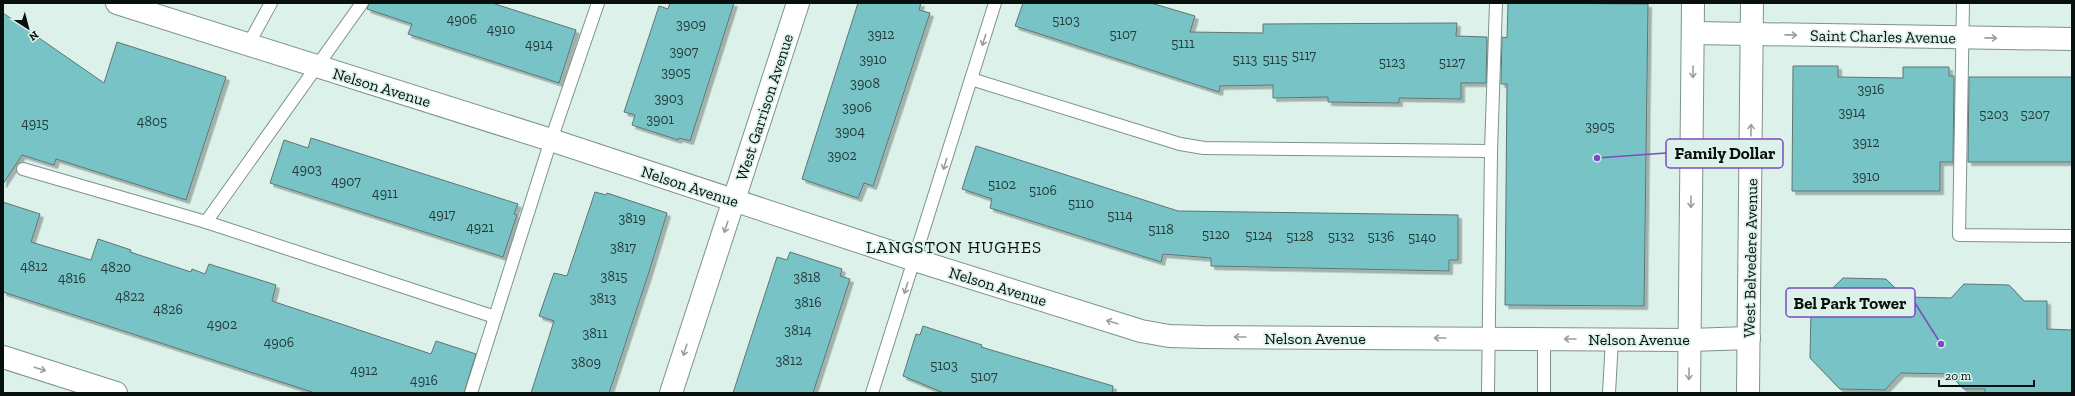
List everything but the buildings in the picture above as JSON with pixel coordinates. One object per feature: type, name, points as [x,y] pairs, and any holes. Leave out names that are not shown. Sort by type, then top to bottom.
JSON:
[{"type":"street","name":"Nelson Avenue","points":[[117,3],[551,140],[915,260],[1141,331],[1169,336],[1690,340],[1749,338]]},
{"type":"street","name":"West Garrison Avenue","points":[[671,393],[798,3]]},
{"type":"street","points":[[1689,393],[1693,3]]},
{"type":"street","name":"West Belvedere Avenue","points":[[1748,393],[1752,3]]},
{"type":"street","name":"Saint Charles Avenue","points":[[1693,33],[2072,39]]},
{"type":"street","points":[[3,357],[116,393]]},
{"type":"lane","points":[[248,45],[271,3]]},
{"type":"lane","points":[[206,222],[362,3]]},
{"type":"lane","points":[[471,393],[551,140],[598,3]]},
{"type":"lane","points":[[872,393],[995,3]]},
{"type":"lane","points":[[1488,393],[1491,151],[1496,3]]},
{"type":"lane","points":[[1963,3],[1958,235],[2072,236]]},
{"type":"lane","points":[[971,79],[1180,144],[1204,148],[1491,151]]},
{"type":"lane","points":[[23,169],[206,222],[495,317]]},
{"type":"lane","points":[[1544,338],[1544,393]]},
{"type":"lane","points":[[1609,393],[1612,339]]},
{"type":"place","name":"Family Dollar","points":[[1597,158]]},
{"type":"place","name":"Bel Park Tower","points":[[1941,344]]},
{"type":"district","name":"LANGSTON HUGHES","points":[[954,247]]}]
